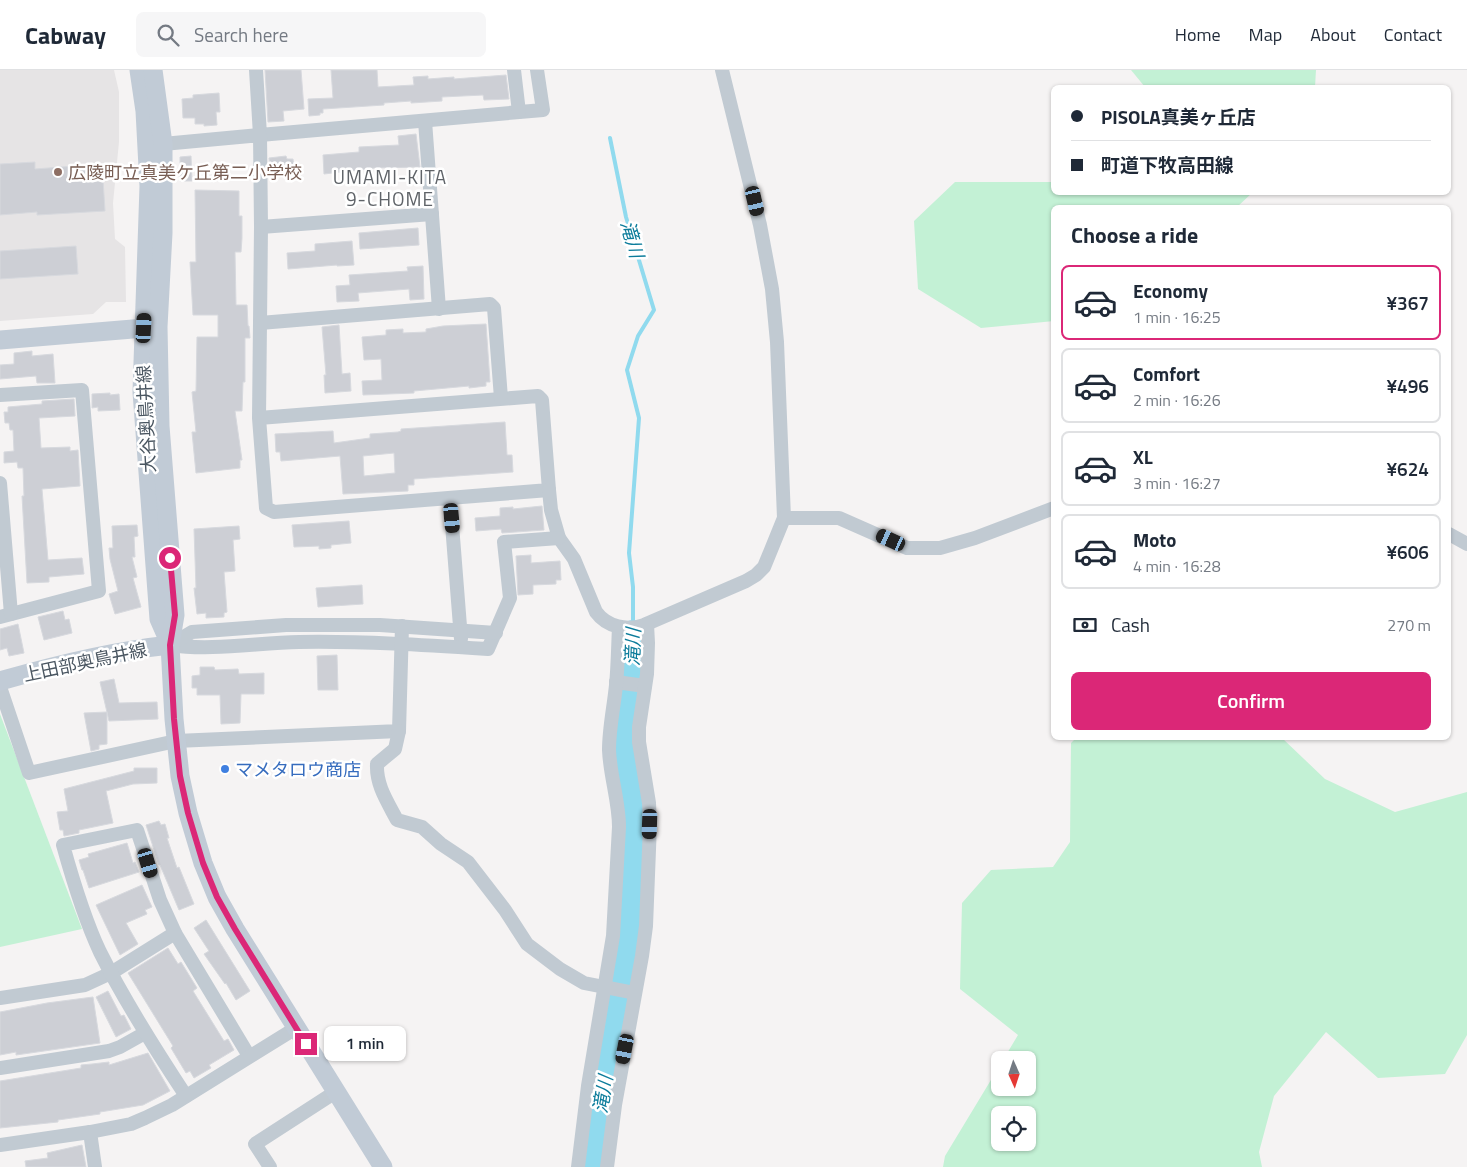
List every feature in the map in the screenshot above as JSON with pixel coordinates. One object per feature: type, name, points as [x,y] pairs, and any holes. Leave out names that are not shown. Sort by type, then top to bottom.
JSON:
[{"type":"street","points":[[139,70],[149,186],[151,328],[175,615],[170,645],[176,741],[180,776],[188,813],[203,863],[217,897],[383,1167]]},
{"type":"street","points":[[151,328],[163,233],[163,144],[153,70]]},
{"type":"street","points":[[256,70],[260,135],[261,228],[259,418],[266,508],[274,512],[549,490]]},
{"type":"street","points":[[514,70],[519,112]]},
{"type":"street","points":[[163,144],[543,110],[537,70]]},
{"type":"street","points":[[259,418],[538,396],[542,400],[551,510],[559,538],[574,559],[596,612],[601,619],[610,625],[642,625],[746,581],[756,574],[764,567],[784,518],[777,342],[772,289],[760,225],[722,70]]},
{"type":"street","points":[[425,121],[439,309]]},
{"type":"street","points":[[261,228],[432,214]]},
{"type":"street","points":[[260,323],[490,304],[494,308],[501,398]]},
{"type":"street","points":[[0,340],[151,328]]},
{"type":"street","points":[[0,395],[82,390],[100,591],[5,616],[0,483]]},
{"type":"street","points":[[450,499],[462,647]]},
{"type":"street","points":[[784,518],[839,518],[907,548],[940,548],[975,538],[1051,509]]},
{"type":"street","points":[[1451,535],[1467,544]]},
{"type":"street","points":[[170,645],[192,648],[328,641],[488,649],[510,598],[504,542],[559,538]]},
{"type":"street","points":[[170,645],[192,632],[286,625],[402,626],[496,632]]},
{"type":"street","points":[[608,1167],[615,1105],[646,926],[650,824],[649,803],[639,742],[639,728],[645,686],[648,643],[642,625]]},
{"type":"street","points":[[402,626],[399,731],[395,749],[377,764],[376,775],[381,792],[397,820],[422,827],[441,844],[468,862],[505,910],[527,944],[567,974],[584,983],[635,993]]},
{"type":"street","points":[[578,1167],[588,1086],[613,936],[619,809],[609,750],[616,682],[619,626]]},
{"type":"street","name":"上田部奥鳥井線","points":[[0,681],[36,670],[106,654],[170,645]]},
{"type":"street","points":[[616,682],[645,686]]},
{"type":"street","points":[[0,687],[29,774],[176,741],[399,731]]},
{"type":"street","points":[[186,1096],[145,1033],[100,951],[81,904],[64,845],[137,830],[157,893],[175,933],[249,1056]]},
{"type":"street","points":[[0,998],[85,985],[111,972],[175,933]]},
{"type":"street","points":[[0,1144],[90,1132],[131,1124],[186,1096],[296,1028]]},
{"type":"street","points":[[0,1068],[109,1051],[145,1033]]},
{"type":"street","points":[[270,1167],[255,1144],[336,1091]]},
{"type":"street","points":[[90,1132],[95,1167]]},
{"type":"shaded area","name":"広陵町立真美ケ丘第二小学校","points":[[0,70],[114,70],[119,92],[119,142],[113,203],[115,239],[125,247],[126,302],[106,302],[93,314],[0,321]]},
{"type":"green space","points":[[1131,70],[1316,70],[1315,85],[1143,85]]},
{"type":"green space","points":[[955,182],[1051,182],[1051,195],[1250,195],[1239,205],[1051,205],[1051,321],[981,328],[918,289],[914,221]]},
{"type":"green space","points":[[0,714],[82,929],[0,947]]},
{"type":"green space","points":[[1074,740],[1284,740],[1325,779],[1395,812],[1467,792],[1467,1035],[1445,1074],[1378,1078],[1326,1032],[1274,1096],[1259,1152],[1262,1167],[943,1167],[945,1156],[991,1080],[991,1096],[1036,1096],[1036,1051],[1008,1051],[1018,1035],[960,989],[962,903],[991,870],[1053,867],[1070,842],[1071,743]]},
{"type":"building","points":[[265,70],[301,70],[304,109],[283,111],[284,121],[268,122]]},
{"type":"building","points":[[331,70],[377,70],[378,87],[414,85],[413,77],[428,76],[428,79],[454,77],[454,79],[506,75],[509,99],[484,100],[483,95],[442,97],[442,101],[411,103],[411,101],[384,103],[384,105],[323,109],[323,113],[320,113],[320,115],[309,116],[308,99],[333,98]]},
{"type":"building","points":[[219,93],[220,112],[216,112],[217,125],[204,126],[204,124],[195,124],[195,118],[183,118],[182,99],[193,98],[193,95]]},
{"type":"building","points":[[416,134],[420,167],[375,168],[324,174],[323,155],[359,152],[359,147],[399,145],[398,136]]},
{"type":"building","points":[[191,156],[192,181],[180,181],[180,157]]},
{"type":"building","points":[[286,156],[287,159],[293,159],[295,176],[271,178],[269,158]]},
{"type":"building","points":[[35,162],[35,169],[102,164],[105,211],[37,215],[37,212],[0,215],[0,164]]},
{"type":"building","points":[[195,190],[239,191],[239,216],[242,216],[242,238],[241,252],[235,252],[236,305],[247,305],[250,338],[245,338],[245,382],[243,382],[242,411],[235,411],[242,460],[240,460],[240,468],[196,473],[192,432],[196,432],[192,392],[196,391],[197,337],[218,337],[218,315],[193,315],[190,262],[196,262]]},
{"type":"building","points":[[418,228],[419,245],[360,249],[359,233]]},
{"type":"building","points":[[352,241],[354,265],[288,269],[287,253],[315,251],[315,244]]},
{"type":"building","points":[[76,246],[78,274],[0,279],[0,251]]},
{"type":"building","points":[[423,266],[424,299],[410,300],[409,289],[358,293],[359,301],[337,302],[336,286],[350,285],[349,275],[408,271],[407,267]]},
{"type":"building","points":[[486,324],[490,382],[486,382],[486,386],[414,391],[414,393],[363,395],[362,381],[382,380],[381,359],[364,360],[362,337],[386,335],[386,330],[403,329],[403,333],[426,332],[426,329],[443,326]]},
{"type":"building","points":[[339,325],[342,374],[350,373],[351,391],[325,393],[324,375],[326,375],[322,327]]},
{"type":"building","points":[[32,351],[32,356],[53,354],[55,383],[37,383],[36,376],[0,379],[0,365],[14,364],[14,353]]},
{"type":"building","points":[[110,393],[110,395],[119,394],[120,410],[98,411],[98,407],[92,408],[92,394]]},
{"type":"building","points":[[74,399],[75,416],[39,418],[41,448],[70,447],[70,451],[78,450],[80,486],[42,489],[48,560],[82,558],[84,574],[49,577],[49,582],[27,583],[22,496],[24,496],[23,468],[18,468],[17,462],[4,463],[4,452],[14,451],[13,430],[10,430],[9,423],[5,423],[4,412],[8,412],[8,407],[42,404],[42,401]]},
{"type":"building","points":[[505,422],[507,455],[512,455],[513,472],[414,479],[414,485],[408,485],[408,491],[343,494],[340,456],[281,461],[280,452],[276,452],[275,434],[333,431],[334,443],[370,438],[370,434],[398,432],[401,429]],"holes":[[[394,453],[395,473],[364,476],[363,456]]]},
{"type":"building","points":[[542,506],[544,530],[502,533],[501,529],[476,531],[475,518],[500,516],[500,508],[513,507],[513,509]]},
{"type":"building","points":[[349,521],[351,543],[331,545],[331,548],[319,549],[319,546],[294,547],[292,525]]},
{"type":"building","points":[[137,525],[138,536],[134,537],[135,557],[132,557],[137,577],[133,578],[141,607],[115,614],[109,594],[118,591],[110,559],[109,548],[113,548],[112,526]]},
{"type":"building","points":[[239,526],[240,539],[233,540],[235,571],[224,572],[227,612],[224,613],[224,617],[206,618],[206,613],[197,614],[194,588],[196,588],[194,529]]},
{"type":"building","points":[[531,555],[531,563],[560,561],[561,580],[556,580],[556,584],[533,585],[533,594],[518,595],[516,556]]},
{"type":"building","points":[[362,585],[363,604],[318,607],[316,588]]},
{"type":"building","points":[[63,611],[65,620],[69,619],[72,633],[44,640],[38,617]]},
{"type":"building","points":[[18,624],[24,653],[9,656],[7,648],[0,650],[0,629]]},
{"type":"building","points":[[337,655],[338,690],[318,690],[317,656]]},
{"type":"building","points":[[200,667],[214,667],[215,670],[238,669],[239,674],[264,673],[264,694],[241,694],[240,723],[221,724],[220,695],[197,695],[197,688],[192,688],[192,676],[200,675]]},
{"type":"building","points":[[114,679],[119,703],[157,702],[158,719],[109,721],[100,682]]},
{"type":"building","points":[[107,712],[107,744],[99,745],[99,749],[91,751],[84,713]]},
{"type":"building","points":[[134,768],[157,768],[157,783],[133,784],[106,791],[113,823],[79,830],[79,833],[64,836],[63,830],[60,830],[57,812],[68,811],[64,789],[134,771]]},
{"type":"building","points":[[159,821],[161,825],[165,824],[169,838],[167,838],[177,868],[179,867],[194,904],[179,910],[159,865],[146,825]]},
{"type":"building","points":[[127,843],[133,863],[135,862],[139,872],[89,888],[79,860],[89,857],[88,854]]},
{"type":"building","points":[[142,885],[152,907],[145,910],[147,914],[126,923],[138,944],[120,955],[96,905]]},
{"type":"building","points":[[206,920],[250,991],[236,1000],[204,954],[209,951],[194,928]]},
{"type":"building","points":[[168,948],[178,964],[181,962],[197,988],[193,991],[224,1041],[228,1039],[234,1050],[209,1065],[211,1068],[194,1078],[190,1071],[186,1073],[171,1048],[173,1046],[128,973]]},
{"type":"building","points":[[108,991],[121,1016],[124,1015],[131,1029],[116,1037],[96,997]]},
{"type":"building","points":[[93,997],[100,1043],[16,1055],[16,1052],[0,1055],[0,1012]]},
{"type":"building","points":[[148,1053],[170,1091],[143,1105],[58,1120],[58,1122],[0,1128],[0,1081],[81,1068],[81,1065],[109,1062],[109,1065]]},
{"type":"building","points":[[82,1145],[86,1167],[26,1167],[25,1161],[48,1158],[47,1153]]},
{"type":"waterway","name":"滝川","points":[[610,138],[626,217],[654,310],[638,336],[627,370],[639,418],[629,553],[633,587],[633,624]]},
{"type":"waterway","name":"滝川","points":[[592,1167],[600,1102],[626,957],[630,919],[634,812],[624,744],[632,671],[633,632]]},
{"type":"place","name":"広陵町立真美ケ丘第二小学校","points":[[58,172]]},
{"type":"place","name":"マメタロウ商店","points":[[225,769]]},
{"type":"district","name":"UMAMI-KITA 9-CHOME","points":[[390,187]]},
{"type":"route","points":[[170,558],[175,615],[170,645],[174,719],[180,776],[188,813],[203,863],[217,897],[306,1044]]}]
